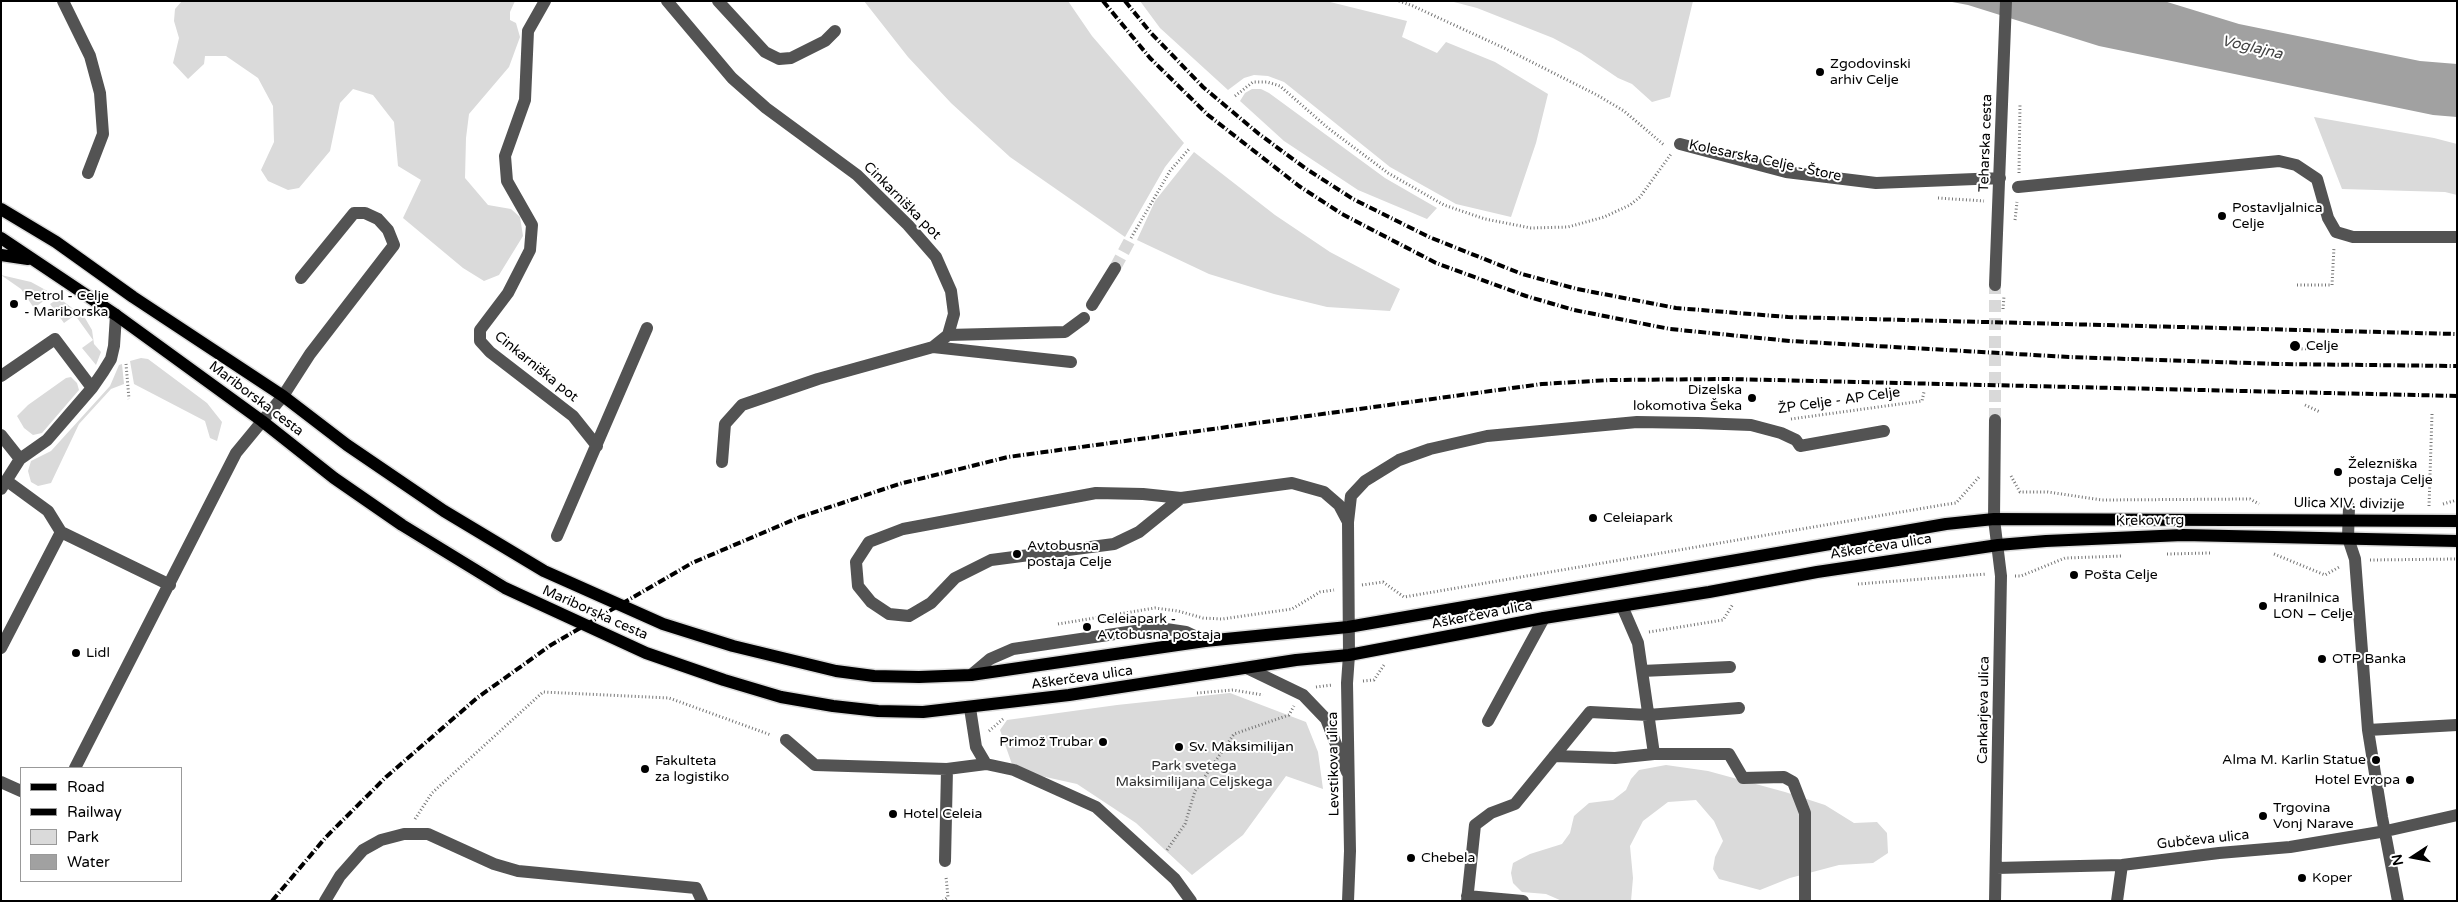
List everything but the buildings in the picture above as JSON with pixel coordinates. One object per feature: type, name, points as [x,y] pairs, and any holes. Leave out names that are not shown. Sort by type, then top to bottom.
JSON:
[{"type":"main road","points":[[1,201],[35,230]]},
{"type":"main road","name":"Mariborska cesta","points":[[1,209],[283,396],[347,445],[444,511],[504,549],[544,571],[663,624],[733,646],[836,672],[919,677],[970,675]]},
{"type":"main road","name":"Mariborska cesta","points":[[1,238],[116,314],[262,421],[342,483],[454,558],[505,588],[558,614],[646,653],[724,680],[781,697],[833,706],[896,712],[970,708]]},
{"type":"main road","points":[[1,255],[35,260]]},
{"type":"main road","name":"Ulica XIV. divizije","points":[[2241,518],[2348,513],[2457,521]]},
{"type":"main road","name":"Krekov trg","points":[[1994,519],[2241,518]]},
{"type":"main road","name":"Aškerčeva ulica","points":[[970,675],[1205,641],[1348,627],[1946,524],[1994,519]]},
{"type":"main road","name":"Krekov trg","points":[[1998,546],[2118,537],[2348,538]]},
{"type":"main road","points":[[2348,538],[2457,541]]},
{"type":"main road","name":"Aškerčeva ulica","points":[[970,708],[1247,668],[1349,656],[1544,618],[1816,572],[1998,546]]},
{"type":"street","points":[[63,1],[90,56],[100,93],[103,134],[88,173]]},
{"type":"street","name":"Cinkarniška pot","points":[[545,1],[528,31],[525,100],[505,156],[507,181],[532,225],[530,250],[508,294],[480,330],[480,342],[490,352],[573,416],[597,446]]},
{"type":"street","name":"Cinkarniška pot","points":[[667,1],[732,78],[766,108],[857,175],[908,225],[936,257],[950,292],[954,314],[948,335]]},
{"type":"street","points":[[718,1],[765,52],[779,59],[791,58],[825,41],[834,31]]},
{"type":"street","name":"Teharska cesta","points":[[1995,285],[2006,1]]},
{"type":"street","points":[[1676,148],[1786,172],[1876,183],[2000,178]]},
{"type":"street","points":[[2018,187],[2279,161],[2296,165],[2317,179],[2328,218],[2336,232],[2353,236],[2457,238]]},
{"type":"street","points":[[77,767],[236,453],[283,396],[310,354],[394,245],[388,230],[378,219],[365,213],[354,212],[301,278]]},
{"type":"street","points":[[1092,305],[1115,268]]},
{"type":"street","points":[[116,314],[116,334],[111,359],[92,388],[47,440],[20,459],[4,485],[48,511],[61,532],[170,585]]},
{"type":"street","points":[[934,348],[948,335],[1065,332],[1084,318]]},
{"type":"street","points":[[557,536],[646,328]]},
{"type":"street","points":[[1,376],[54,339],[92,388]]},
{"type":"street","points":[[722,462],[725,424],[742,406],[818,379],[934,348],[1071,362]]},
{"type":"street","points":[[1994,519],[1995,420]]},
{"type":"street","name":"Levstikova ulica","points":[[1348,901],[1350,782],[1347,683],[1349,656],[1348,522],[1351,496],[1365,481],[1381,469],[1399,460],[1430,449],[1488,436],[1637,422],[1698,422],[1751,425],[1781,433],[1796,440],[1800,446],[1884,431]]},
{"type":"street","points":[[1,435],[20,459]]},
{"type":"street","points":[[1181,498],[1139,532],[1114,544],[990,560],[955,578],[930,603],[909,616],[889,614],[870,602],[858,586],[856,562],[869,542],[903,529],[1096,493],[1143,494],[1181,498],[1292,483],[1324,492],[1339,504],[1348,522]]},
{"type":"street","points":[[2348,513],[2348,538],[2355,559],[2368,730],[2398,901]]},
{"type":"street","name":"Cankarjeva ulica","points":[[1994,519],[2001,576],[1996,901]]},
{"type":"street","points":[[1,648],[61,532]]},
{"type":"street","points":[[1622,606],[1638,643],[1654,754]]},
{"type":"street","points":[[1488,721],[1544,618]]},
{"type":"street","points":[[970,675],[990,660],[1012,649],[1135,630],[1166,629],[1186,632],[1205,641]]},
{"type":"street","points":[[1642,671],[1730,667]]},
{"type":"street","points":[[1247,668],[1326,719],[1350,782]]},
{"type":"street","points":[[970,708],[976,747],[986,764]]},
{"type":"street","points":[[1523,901],[1467,899],[1474,825],[1491,814],[1516,804],[1590,712],[1648,715],[1739,708]]},
{"type":"street","points":[[2368,730],[2457,725]]},
{"type":"street","points":[[786,740],[815,765],[947,768],[986,764],[1014,770],[1096,807],[1175,879],[1191,901]]},
{"type":"street","points":[[1554,756],[1615,758],[1654,754],[1728,754],[1743,778],[1784,777],[1793,782],[1805,813],[1805,901]]},
{"type":"street","points":[[945,861],[947,768]]},
{"type":"street","points":[[1,782],[20,791]]},
{"type":"street","name":"Gubčeva ulica","points":[[1996,868],[2122,865],[2219,853],[2290,847],[2386,831],[2457,815]]},
{"type":"street","points":[[325,901],[340,876],[363,850],[381,840],[404,834],[428,834],[494,864],[518,871],[696,888],[702,901]]},
{"type":"street","points":[[2118,901],[2122,865]]},
{"type":"path","name":"Kolesarska Celje - Štore","points":[[1399,1],[1504,48],[1597,95],[1624,111],[1676,148]]},
{"type":"path","points":[[1235,96],[1253,82],[1267,82],[1280,86],[1328,128],[1388,173],[1428,196],[1444,205],[1485,219],[1531,228],[1568,227],[1604,217],[1630,204],[1640,197],[1676,148]]},
{"type":"path","points":[[1932,198],[1981,201],[2017,207],[2020,98]]},
{"type":"path","points":[[1131,238],[1170,171],[1189,150]]},
{"type":"path","points":[[2297,285],[2332,285],[2336,232]]},
{"type":"path","points":[[2298,349],[2332,348]]},
{"type":"path","points":[[126,358],[129,398]]},
{"type":"path","name":"ŽP Celje - AP Celje","points":[[1789,420],[1922,401],[1924,392]]},
{"type":"path","points":[[2305,405],[2320,412]]},
{"type":"path","points":[[2429,507],[2432,414]]},
{"type":"path","points":[[1056,625],[1155,608],[1178,611],[1203,618],[1222,619],[1292,609],[1320,592],[1384,582],[1404,597],[1942,505],[1956,502],[1977,477],[2010,474],[2020,492],[2048,492],[2102,500],[2250,499],[2267,508]]},
{"type":"path","points":[[2420,507],[2429,507],[2457,500]]},
{"type":"path","points":[[2159,554],[2215,553]]},
{"type":"path","points":[[2272,553],[2325,575],[2355,559],[2457,559]]},
{"type":"path","points":[[1850,584],[1979,573],[2021,576],[2065,558],[2131,555]]},
{"type":"path","points":[[1628,619],[1648,632],[1723,620],[1736,599]]},
{"type":"path","points":[[1158,863],[1185,824],[1196,791],[1234,734],[1289,715],[1308,688],[1374,680],[1384,666],[1392,663]]},
{"type":"path","points":[[1196,693],[1233,690],[1271,696]]},
{"type":"path","points":[[404,834],[432,793],[543,692],[669,698],[786,740]]},
{"type":"path","points":[[1287,702],[1299,700]]},
{"type":"path","points":[[974,733],[991,731],[1004,718],[1012,716]]},
{"type":"path","points":[[943,901],[948,897],[945,861]]},
{"type":"green space","points":[[182,1],[515,1],[510,12],[510,20],[516,23],[520,37],[509,67],[469,114],[466,138],[465,178],[488,205],[511,209],[520,217],[523,236],[499,275],[484,281],[463,268],[403,218],[421,180],[398,166],[394,122],[373,95],[353,89],[340,103],[330,151],[299,188],[288,190],[268,181],[261,170],[274,142],[273,106],[258,78],[226,56],[205,56],[204,64],[188,79],[173,63],[179,38],[174,21],[175,9]]},
{"type":"green space","points":[[864,1],[1068,1],[1092,36],[1184,143],[1165,167],[1125,237],[1010,157],[951,103],[908,57]]},
{"type":"green space","points":[[1140,1],[1326,1],[1407,21],[1402,37],[1437,53],[1446,42],[1495,62],[1548,94],[1536,143],[1511,217],[1456,204],[1390,167],[1284,82],[1268,76],[1254,75],[1244,78],[1228,90],[1160,28]]},
{"type":"green space","points":[[1450,1],[1693,1],[1670,97],[1652,102],[1632,84],[1618,78],[1581,53],[1553,38],[1477,8]]},
{"type":"green space","points":[[1252,89],[1261,89],[1269,93],[1385,178],[1437,208],[1427,219],[1358,190],[1284,141],[1240,101],[1245,93]]},
{"type":"green space","points":[[2314,117],[2434,138],[2457,144],[2457,195],[2445,192],[2342,189]]},
{"type":"green space","points":[[1194,152],[1275,215],[1330,252],[1400,289],[1390,311],[1327,307],[1274,294],[1209,274],[1137,240],[1155,201]]},
{"type":"green space","points":[[1,275],[31,282],[53,294],[34,308],[21,289]]},
{"type":"green space","points":[[59,298],[85,318],[92,330],[94,344],[101,352],[96,365],[82,348],[93,340],[75,315],[64,323],[50,304]]},
{"type":"green space","points":[[141,358],[148,359],[207,403],[222,422],[217,441],[210,438],[205,421],[134,384],[130,361]]},
{"type":"green space","points":[[122,364],[124,384],[111,389],[79,424],[51,483],[38,486],[31,482],[28,471],[31,461],[51,451],[110,386],[119,365]]},
{"type":"green space","points":[[71,377],[77,383],[79,390],[42,433],[33,435],[24,428],[17,416],[28,405],[66,378]]},
{"type":"green space","name":"Park svetega Maksimilijana Celjskega","points":[[1230,693],[1306,722],[1318,752],[1323,789],[1286,776],[1243,835],[1192,875],[1136,823],[1077,784],[1014,770],[1000,730],[1007,720],[1117,705]]},
{"type":"green space","points":[[1666,765],[1708,771],[1785,792],[1825,805],[1854,823],[1877,822],[1887,833],[1888,853],[1873,863],[1839,865],[1790,878],[1760,890],[1719,879],[1713,869],[1715,857],[1723,841],[1714,821],[1696,800],[1668,802],[1643,821],[1630,846],[1633,878],[1631,901],[1562,901],[1546,894],[1522,892],[1513,883],[1511,873],[1513,863],[1530,854],[1562,844],[1570,833],[1574,816],[1589,803],[1613,800],[1626,790],[1631,779],[1639,770]]},
{"type":"water","name":"Voglajna","points":[[1947,1],[2164,1],[2239,24],[2420,61],[2457,64],[2457,117],[2433,115],[2099,46],[1968,5]]},
{"type":"tunnel","points":[[1115,268],[1131,238]]},
{"type":"tunnel","points":[[1995,285],[1995,420]]},
{"type":"railway","points":[[1103,1],[1150,58],[1208,115],[1299,186],[1342,214],[1436,263],[1526,296],[1574,310],[1670,329],[1790,341],[2069,357],[2278,364],[2457,366]]},
{"type":"railway","points":[[1125,1],[1151,33],[1203,87],[1259,134],[1305,168],[1353,199],[1429,237],[1522,274],[1577,289],[1676,308],[1788,317],[2457,334]]},
{"type":"railway","points":[[272,901],[326,837],[386,777],[477,698],[551,645],[692,563],[800,517],[899,484],[1008,457],[1542,384],[1610,380],[1730,379],[2457,396]]},
{"type":"place","name":"Zgodovinski arhiv Celje","points":[[1820,72]]},
{"type":"place","name":"Postavljalnica Celje","points":[[2222,216]]},
{"type":"place","name":"Petrol - Celje - Mariborska","points":[[14,304]]},
{"type":"place","name":"Celje","points":[[2295,346]]},
{"type":"place","name":"Dizelska lokomotiva Šeka","points":[[1752,398]]},
{"type":"place","name":"Železniška postaja Celje","points":[[2338,472]]},
{"type":"place","name":"Celeiapark","points":[[1593,518]]},
{"type":"place","name":"Avtobusna postaja Celje","points":[[1017,554]]},
{"type":"place","name":"Pošta Celje","points":[[2074,575]]},
{"type":"place","name":"Hranilnica LON – Celje","points":[[2263,606]]},
{"type":"place","name":"Celeiapark - Avtobusna postaja","points":[[1087,627]]},
{"type":"place","name":"Lidl","points":[[76,653]]},
{"type":"place","name":"OTP Banka","points":[[2322,659]]},
{"type":"place","name":"Primož Trubar","points":[[1103,742]]},
{"type":"place","name":"Sv. Maksimilijan","points":[[1179,747]]},
{"type":"place","name":"Alma M. Karlin Statue","points":[[2376,760]]},
{"type":"place","name":"Fakulteta za logistiko","points":[[645,769]]},
{"type":"place","name":"Hotel Evropa","points":[[2410,780]]},
{"type":"place","name":"Hotel Celeia","points":[[893,814]]},
{"type":"place","name":"Trgovina Vonj Narave","points":[[2263,816]]},
{"type":"place","name":"Chebela","points":[[1411,858]]},
{"type":"place","name":"Koper","points":[[2302,878]]}]
